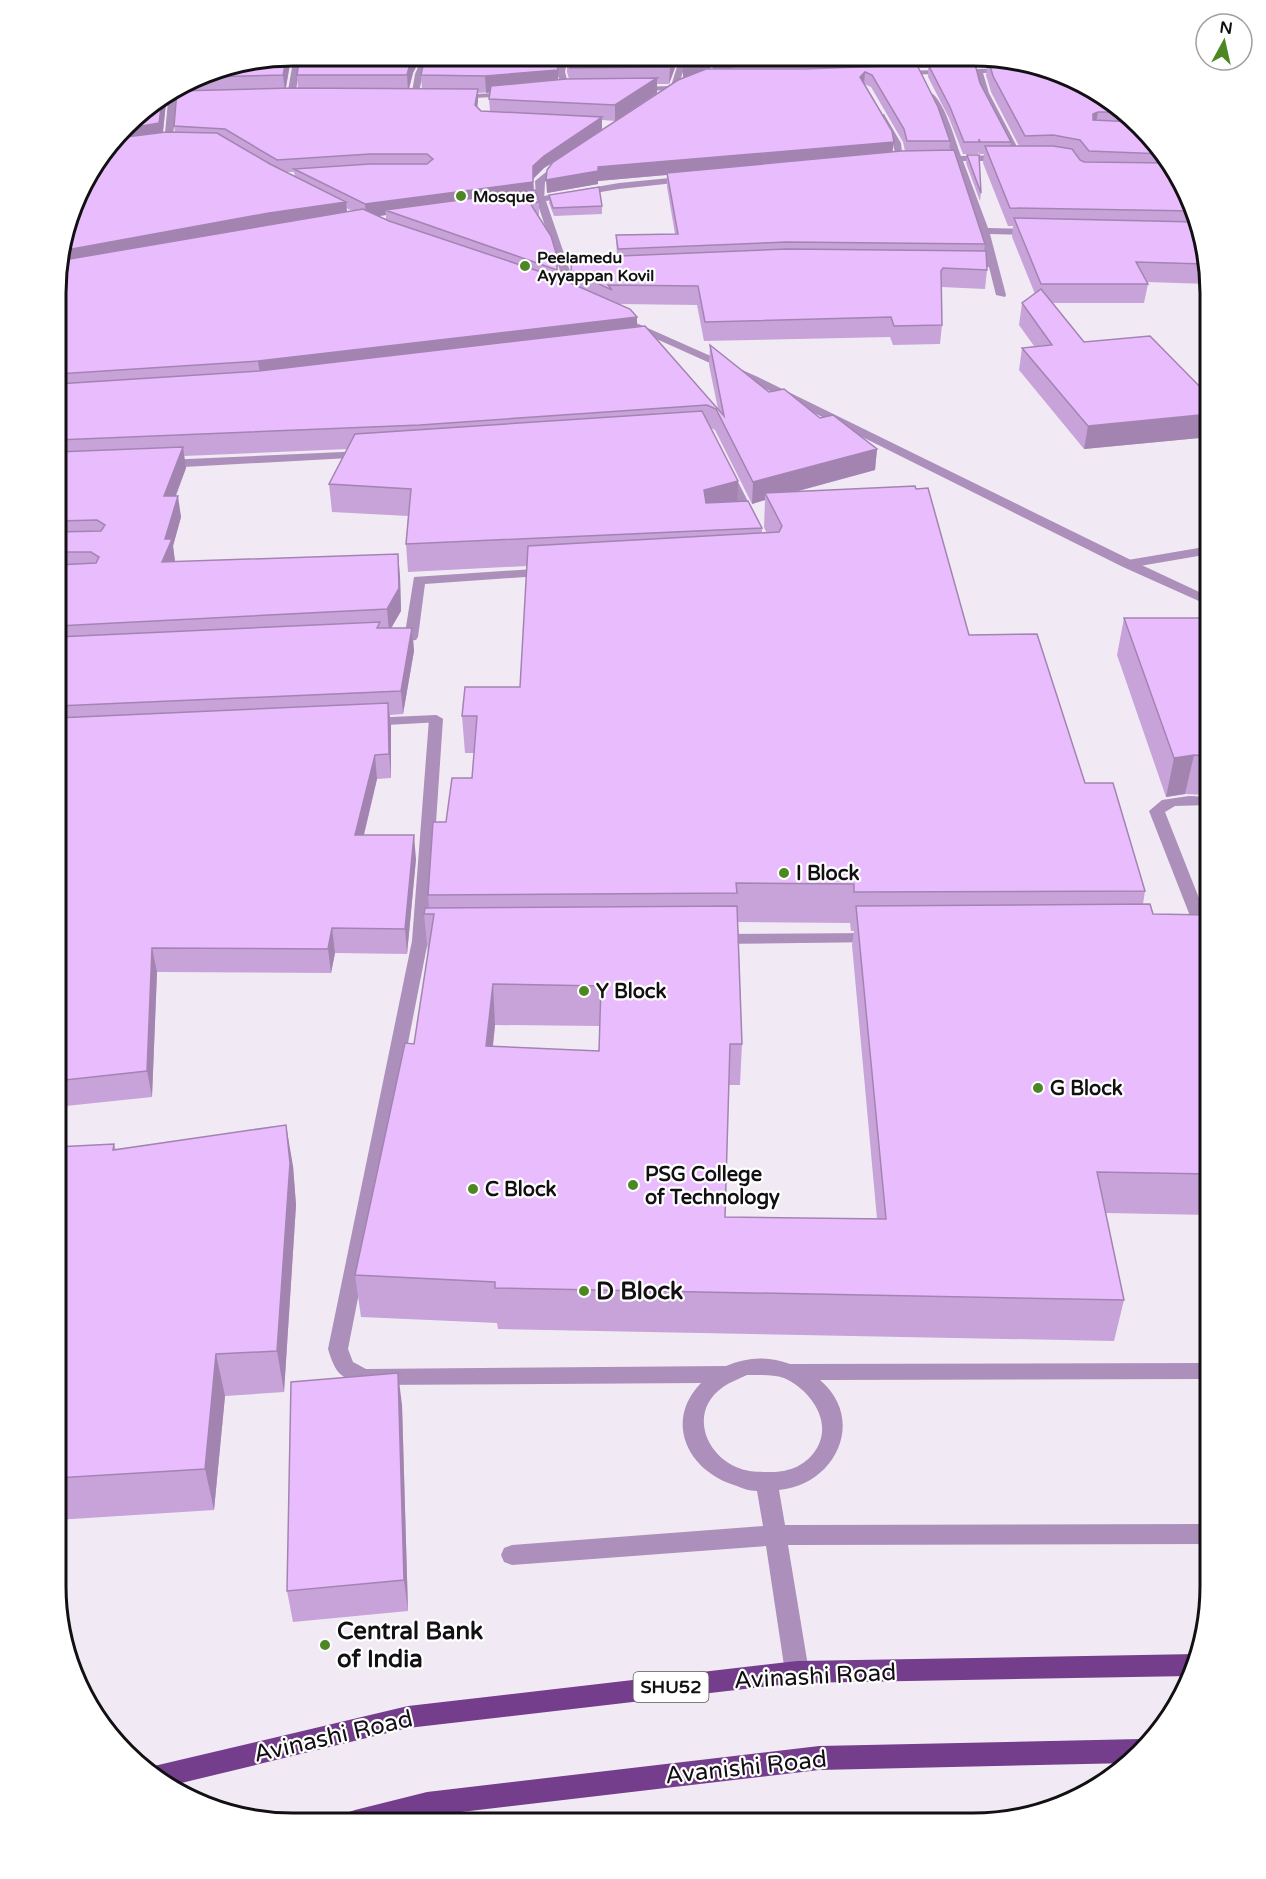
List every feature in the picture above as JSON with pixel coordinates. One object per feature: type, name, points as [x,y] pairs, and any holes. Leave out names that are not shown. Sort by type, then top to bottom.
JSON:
[{"type":"main road","name":"Avinashi Road","points":[[167,1775],[408,1717],[797,1672],[1186,1665]]},
{"type":"main road","name":"Avanishi Road","points":[[391,1813],[427,1804],[819,1758],[1129,1751]]},
{"type":"street","points":[[291,96],[293,66]]},
{"type":"street","points":[[414,96],[423,66]]},
{"type":"street","points":[[562,66],[561,72],[566,90]]},
{"type":"street","points":[[685,66],[687,82]]},
{"type":"street","points":[[713,73],[717,66]]},
{"type":"street","points":[[713,73],[730,66]]},
{"type":"street","points":[[654,100],[687,82],[736,66]]},
{"type":"street","points":[[896,73],[1013,69]]},
{"type":"street","points":[[978,71],[985,93],[1019,158]]},
{"type":"street","points":[[919,72],[944,119],[984,231],[1001,295]]},
{"type":"street","points":[[631,89],[735,77]]},
{"type":"street","points":[[556,91],[576,90]]},
{"type":"street","points":[[445,97],[486,97],[526,93]]},
{"type":"street","points":[[279,96],[302,96]]},
{"type":"street","points":[[402,96],[424,96]]},
{"type":"street","points":[[484,107],[486,97]]},
{"type":"street","points":[[176,98],[208,98]]},
{"type":"street","points":[[168,144],[173,100]]},
{"type":"street","points":[[875,105],[897,143],[900,159]]},
{"type":"street","points":[[157,146],[179,144]]},
{"type":"street","points":[[564,294],[565,271],[541,199],[540,181],[577,153]]},
{"type":"street","points":[[923,159],[1030,158]]},
{"type":"street","points":[[889,160],[912,159]]},
{"type":"street","points":[[512,204],[619,186],[698,178]]},
{"type":"street","points":[[984,231],[1043,232]]},
{"type":"street","points":[[958,263],[993,264]]},
{"type":"street","points":[[565,271],[576,271]]},
{"type":"street","points":[[605,312],[754,378],[1128,564],[1200,597]]},
{"type":"street","points":[[642,342],[666,339]]},
{"type":"street","points":[[153,464],[376,455]]},
{"type":"street","points":[[722,461],[757,531]]},
{"type":"street","points":[[1128,564],[1200,552]]},
{"type":"street","points":[[388,638],[411,637],[419,580],[565,571]]},
{"type":"street","points":[[353,723],[436,719],[426,940],[338,1349],[344,1367],[364,1377],[724,1374]]},
{"type":"street","points":[[1175,936],[1187,936],[1197,931],[1200,921],[1156,811],[1162,805],[1174,801],[1200,801]]},
{"type":"street","points":[[696,939],[887,938]]},
{"type":"street","points":[[790,1372],[810,1383],[825,1398],[833,1417],[834,1437],[826,1455],[811,1470],[790,1479],[767,1484],[743,1480],[722,1471],[705,1457],[694,1439],[691,1420],[696,1401],[707,1386],[724,1374],[745,1367],[768,1367],[790,1372],[1200,1371]]},
{"type":"street","points":[[767,1484],[777,1535],[797,1672]]},
{"type":"street","points":[[512,1555],[777,1535],[1200,1533]]},
{"type":"building","points":[[285,66],[283,75],[226,76],[249,70]]},
{"type":"building","points":[[298,66],[409,66],[407,75],[297,75]]},
{"type":"building","points":[[423,66],[557,66],[558,70],[485,76],[421,75]]},
{"type":"building","points":[[570,66],[670,66],[670,67],[570,68]]},
{"type":"building","points":[[918,66],[938,107],[950,141],[907,141],[904,129],[872,75],[865,72],[860,77],[892,131],[894,142],[598,167],[598,171],[546,180],[547,170],[553,162],[678,80],[706,69]]},
{"type":"building","points":[[929,66],[976,66],[980,83],[1011,142],[980,142],[979,139],[979,142],[964,142],[950,107]]},
{"type":"building","points":[[990,66],[1032,74],[1074,89],[1110,112],[1093,114],[1093,120],[1122,121],[1152,154],[1089,151],[1080,140],[1053,135],[1025,136]]},
{"type":"building","points":[[657,78],[615,105],[489,99],[491,86],[566,79]]},
{"type":"building","points":[[290,88],[478,89],[475,105],[481,111],[602,117],[533,166],[533,182],[365,204],[294,169],[370,164],[427,164],[433,159],[427,154],[370,154],[277,160],[225,129],[174,126],[176,98],[189,91]]},
{"type":"building","points":[[161,109],[159,123],[138,127]]},
{"type":"building","points":[[166,132],[217,133],[270,164],[346,202],[269,213],[70,249],[89,192],[104,167],[128,137]]},
{"type":"building","points":[[985,146],[1053,146],[1072,149],[1084,162],[1159,163],[1177,192],[1185,211],[1010,208]]},
{"type":"building","points":[[954,150],[985,244],[787,242],[618,249],[616,235],[678,234],[667,173],[901,151]]},
{"type":"building","points":[[967,155],[979,155],[981,193]]},
{"type":"building","points":[[599,187],[602,206],[553,208],[549,195]]},
{"type":"building","points":[[535,190],[539,202],[530,203],[551,236],[557,256],[557,270],[385,210]]},
{"type":"building","points":[[363,209],[389,221],[559,278],[630,309],[637,317],[258,361],[66,373],[66,278],[69,259]]},
{"type":"building","points":[[1014,218],[1189,222],[1198,264],[1136,262],[1148,284],[1041,284]]},
{"type":"building","points":[[787,249],[986,251],[987,270],[943,268],[941,271],[942,325],[894,326],[891,317],[705,322],[698,286],[608,285],[612,290],[571,271],[572,258]]},
{"type":"building","points":[[1041,289],[1084,342],[1150,336],[1200,387],[1200,415],[1088,426],[1022,348],[1052,345],[1022,303]]},
{"type":"building","points":[[645,326],[724,416],[710,345],[769,392],[784,389],[820,418],[833,415],[877,449],[753,482],[716,409],[707,405],[420,425],[66,440],[66,383],[259,371]]},
{"type":"building","points":[[702,411],[738,481],[704,490],[706,503],[748,501],[762,528],[406,544],[411,489],[329,484],[355,434]]},
{"type":"building","points":[[183,447],[164,496],[178,496],[165,539],[172,539],[162,562],[398,554],[399,588],[387,609],[66,626],[66,565],[96,563],[99,557],[91,552],[66,552],[66,532],[101,531],[105,525],[97,520],[66,521],[66,452]]},
{"type":"building","points":[[915,486],[916,489],[928,488],[969,635],[1037,634],[1085,783],[1113,783],[1145,891],[854,892],[854,884],[736,883],[737,893],[428,895],[433,822],[446,822],[452,778],[472,778],[477,716],[462,716],[465,687],[520,687],[528,546],[779,532],[782,526],[765,493]]},
{"type":"building","points":[[1124,618],[1200,618],[1200,755],[1174,758]]},
{"type":"building","points":[[380,622],[377,628],[412,628],[401,691],[66,706],[66,637]]},
{"type":"building","points":[[388,703],[389,754],[375,755],[355,835],[414,835],[405,929],[332,928],[328,949],[152,948],[147,1071],[66,1080],[66,718]]},
{"type":"building","points":[[1150,904],[1153,914],[1200,915],[1200,1174],[1097,1172],[1124,1300],[495,1288],[495,1282],[355,1275],[405,1043],[414,1044],[434,914],[424,914],[425,908],[737,906],[742,1044],[730,1044],[725,1217],[886,1219],[856,906]],"holes":[[[493,984],[601,986],[599,1051],[486,1046]]]},
{"type":"building","points":[[286,1125],[290,1163],[277,1351],[216,1354],[205,1469],[66,1477],[66,1146],[114,1144],[113,1150]]},
{"type":"building","points":[[398,1373],[404,1580],[287,1591],[291,1382]]},
{"type":"place","name":"Mosque","points":[[461,196]]},
{"type":"place","name":"Peelamedu Ayyappan Kovil","points":[[525,266]]},
{"type":"place","name":"I Block","points":[[784,873]]},
{"type":"place","name":"Y Block","points":[[584,991]]},
{"type":"place","name":"G Block","points":[[1038,1088]]},
{"type":"place","name":"PSG College of Technology","points":[[633,1185]]},
{"type":"place","name":"C Block","points":[[473,1189]]},
{"type":"place","name":"D Block","points":[[584,1291]]},
{"type":"place","name":"Central Bank of India","points":[[325,1645]]}]
